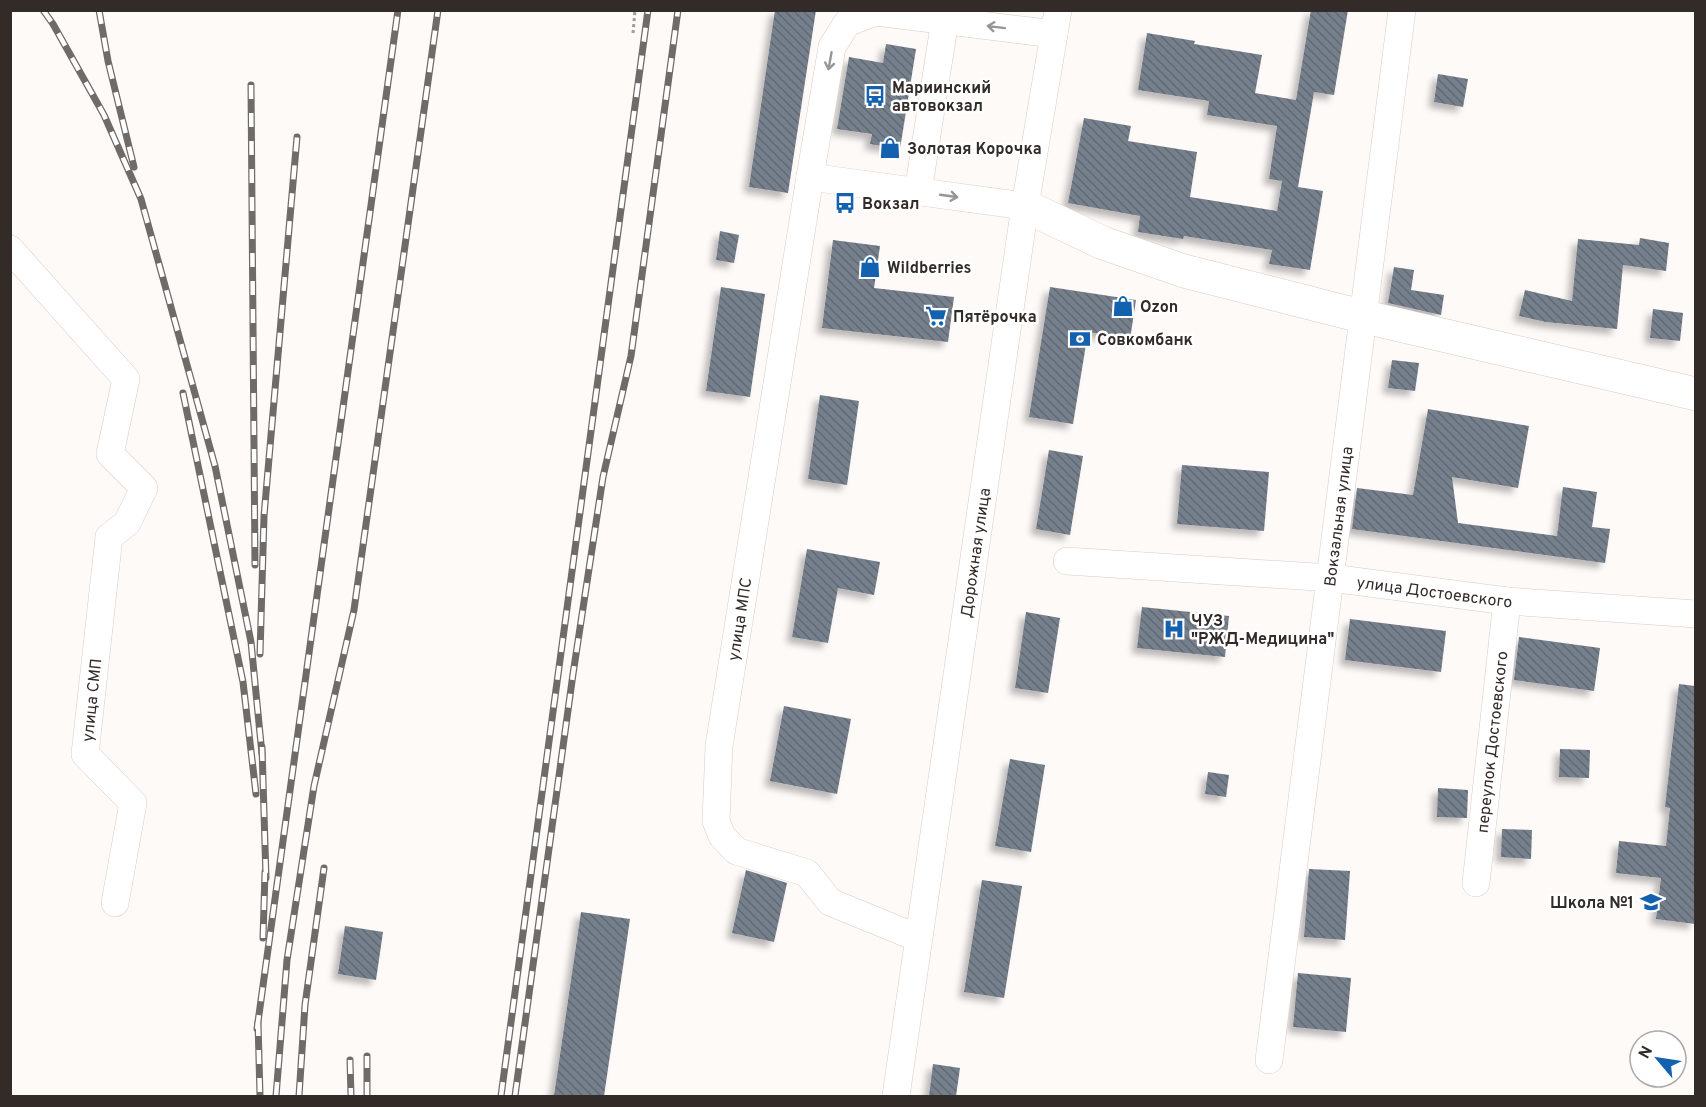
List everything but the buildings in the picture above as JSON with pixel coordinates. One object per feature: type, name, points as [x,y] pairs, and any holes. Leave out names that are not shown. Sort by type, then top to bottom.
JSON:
[{"type":"main road","points":[[1025,206],[1103,243],[1184,271],[1365,317],[1695,394]]},
{"type":"street","name":"Вокзальная улица","points":[[1269,1060],[1365,317],[1402,10]]},
{"type":"street","name":"улица МПС","points":[[918,938],[830,902],[807,873],[736,851],[722,836],[716,821],[719,746],[832,47],[847,23],[876,12],[945,20],[1056,22]]},
{"type":"street","points":[[918,192],[945,20]]},
{"type":"street","name":"Дорожная улица","points":[[896,1096],[1025,206],[1056,22]]},
{"type":"street","points":[[810,177],[1025,206]]},
{"type":"street","name":"улица СМП","points":[[10,249],[126,379],[110,454],[144,488],[128,524],[109,537],[85,754],[133,803],[115,903]]},
{"type":"street","name":"улица Достоевского","points":[[1067,561],[1331,578],[1507,601],[1695,614]]},
{"type":"street","name":"переулок Достоевского","points":[[1476,883],[1507,601]]},
{"type":"path","points":[[633,33],[636,10]]},
{"type":"railway","points":[[43,10],[104,115],[141,199],[215,466],[251,642],[262,754]]},
{"type":"railway","points":[[99,10],[108,61],[134,167]]},
{"type":"railway","points":[[257,1029],[398,10]]},
{"type":"railway","points":[[276,1096],[287,960],[314,786],[354,610],[438,10]]},
{"type":"railway","points":[[501,1096],[648,10]]},
{"type":"railway","points":[[515,1096],[573,674],[603,477],[631,356],[678,10]]},
{"type":"railway","points":[[251,85],[255,565]]},
{"type":"railway","points":[[260,654],[264,516],[297,137]]},
{"type":"railway","points":[[183,393],[243,682],[256,794]]},
{"type":"railway","points":[[262,747],[266,878]]},
{"type":"railway","points":[[299,1096],[305,1005],[324,868]]},
{"type":"railway","points":[[263,938],[265,872]]},
{"type":"railway","points":[[258,1022],[260,1096]]},
{"type":"railway","points":[[367,1056],[367,1096]]},
{"type":"railway","points":[[350,1060],[351,1096]]},
{"type":"place","name":"Мариинский автовокзал","points":[[875,96]]},
{"type":"place","name":"Золотая Корочка","points":[[890,148]]},
{"type":"place","name":"Вокзал","points":[[845,203]]},
{"type":"place","name":"Wildberries","points":[[870,267]]},
{"type":"place","name":"Ozon","points":[[1123,306]]},
{"type":"place","name":"Пятёрочка","points":[[936,316]]},
{"type":"place","name":"Совкомбанк","points":[[1080,339]]},
{"type":"place","name":"ЧУЗ \"РЖД-Медицина\"","points":[[1174,629]]},
{"type":"place","name":"Школа №1","points":[[1651,902]]}]
